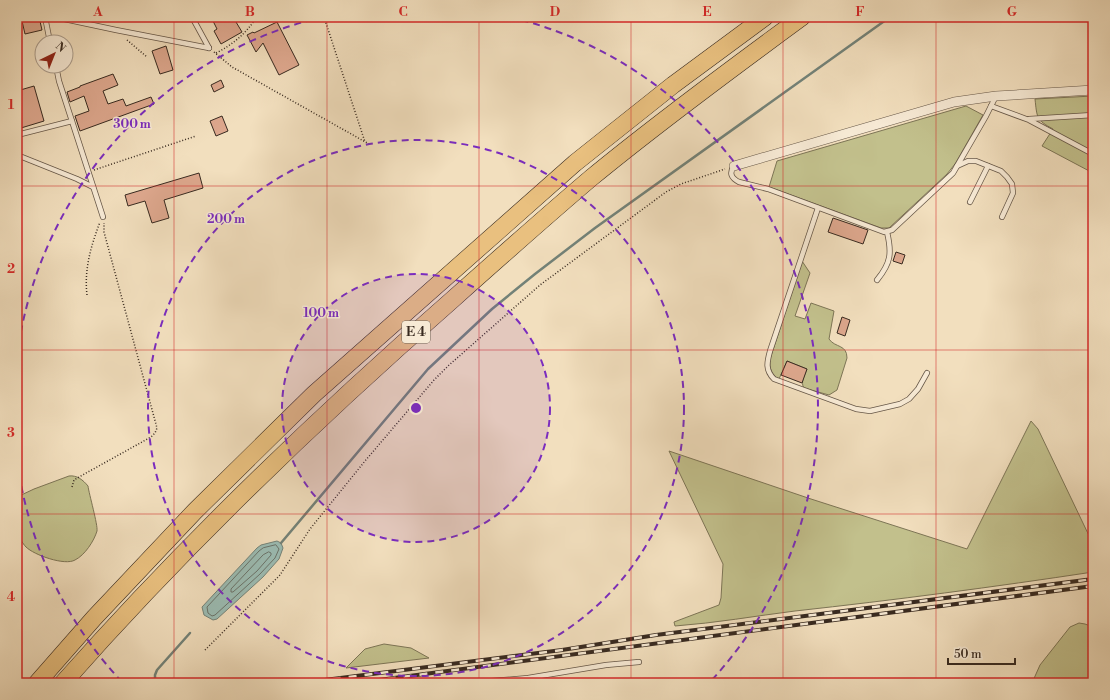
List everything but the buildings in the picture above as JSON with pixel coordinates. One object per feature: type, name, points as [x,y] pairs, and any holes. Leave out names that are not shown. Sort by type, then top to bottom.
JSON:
[{"type":"highway","name":"E 4","points":[[37,683],[94,618],[195,512],[314,394],[575,163],[673,85],[765,17]]},
{"type":"highway","name":"E 4","points":[[63,683],[107,633],[211,524],[270,466],[393,352],[592,178],[685,104],[802,17]]},
{"type":"street","points":[[734,166],[954,102],[996,96],[1093,90]]},
{"type":"lane","points":[[45,17],[48,34]]},
{"type":"lane","points":[[56,17],[209,48]]},
{"type":"lane","points":[[192,17],[209,48]]},
{"type":"lane","points":[[58,74],[103,217]]},
{"type":"lane","points":[[887,232],[897,225],[953,173],[996,96]]},
{"type":"lane","points":[[991,106],[1027,120],[1093,154]]},
{"type":"lane","points":[[1027,120],[1093,115]]},
{"type":"lane","points":[[17,135],[72,121]]},
{"type":"lane","points":[[17,155],[93,187]]},
{"type":"lane","points":[[957,166],[973,160],[1004,173],[1012,184],[1012,197],[1002,217]]},
{"type":"lane","points":[[734,166],[731,171],[731,175],[739,182],[768,189],[887,232]]},
{"type":"lane","points":[[970,202],[988,166]]},
{"type":"lane","points":[[818,208],[770,351],[767,366],[768,372],[774,379],[828,400],[856,409],[870,411],[900,404],[909,399],[918,389],[927,373]]},
{"type":"lane","points":[[877,280],[885,269],[890,253],[890,244],[887,232]]},
{"type":"lane","points":[[467,683],[528,678],[606,665],[639,662]]},
{"type":"path","points":[[216,53],[237,41],[258,17]]},
{"type":"path","points":[[264,17],[279,17]]},
{"type":"path","points":[[324,17],[365,142]]},
{"type":"path","points":[[116,30],[147,57]]},
{"type":"path","points":[[209,48],[232,67],[369,144]]},
{"type":"path","points":[[88,171],[97,170],[196,136]]},
{"type":"path","points":[[205,650],[280,575],[310,529],[365,461],[434,380],[448,366],[540,285],[666,192],[681,184],[734,166]]},
{"type":"path","points":[[87,294],[86,274],[92,242],[103,217]]},
{"type":"path","points":[[72,487],[74,480],[151,437],[158,428],[104,232],[103,217]]},
{"type":"shaded area","points":[[1093,96],[1093,173],[1042,146],[1053,129],[1043,123],[1038,117],[1035,99]]},
{"type":"shaded area","points":[[966,106],[983,115],[955,164],[947,174],[889,228],[881,228],[769,187],[777,161]]},
{"type":"shaded area","points":[[802,261],[810,273],[795,316],[805,319],[811,303],[834,311],[829,339],[831,342],[845,350],[847,358],[837,390],[829,395],[804,388],[803,381],[807,369],[787,361],[779,379],[772,373],[770,368],[770,359]]},
{"type":"shaded area","points":[[1031,421],[1038,429],[1093,544],[1093,572],[944,593],[675,626],[674,622],[719,605],[721,598],[723,564],[669,451],[811,499],[967,549]]},
{"type":"shaded area","points":[[69,476],[80,478],[88,486],[97,531],[94,539],[86,551],[79,558],[64,562],[42,556],[30,550],[23,544],[16,528],[17,497]]},
{"type":"shaded area","points":[[1079,623],[1093,627],[1093,683],[1032,683],[1040,665],[1070,627]]},
{"type":"shaded area","points":[[384,644],[411,648],[429,658],[346,668],[365,649]]},
{"type":"water","points":[[277,541],[281,543],[283,548],[279,559],[263,577],[217,619],[213,620],[204,615],[202,607],[257,548],[261,545]]},
{"type":"waterway","points":[[281,543],[428,369],[492,309],[595,228],[890,17]]},
{"type":"waterway","points":[[155,683],[155,675],[157,670],[190,633]]},
{"type":"railway","points":[[301,683],[562,650],[656,635],[1093,579]]},
{"type":"railway","points":[[356,683],[1093,586]]}]
